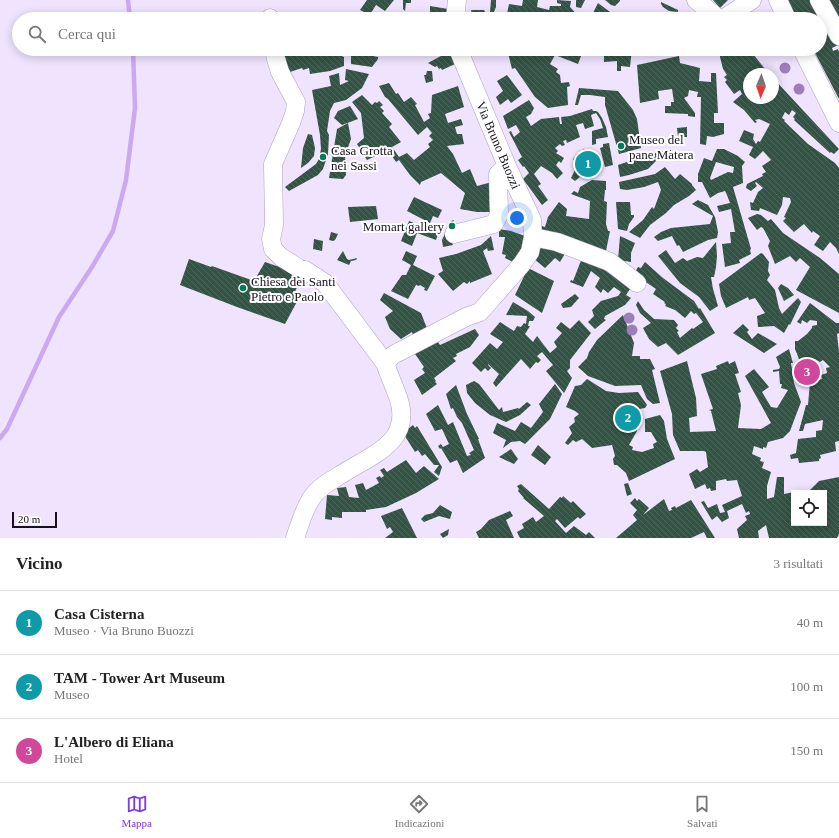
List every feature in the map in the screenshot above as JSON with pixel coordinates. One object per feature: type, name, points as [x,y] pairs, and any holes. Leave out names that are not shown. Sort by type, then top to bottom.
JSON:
[{"type":"street","points":[[456,12],[457,0]]},
{"type":"street","points":[[696,0],[711,12]]},
{"type":"street","points":[[734,12],[752,0]]},
{"type":"street","points":[[775,0],[783,12]]},
{"type":"street","points":[[819,0],[826,12]]},
{"type":"street","points":[[827,14],[839,36]]},
{"type":"street","points":[[275,56],[280,72],[296,102],[295,112],[291,123],[273,164],[274,225],[270,239],[273,249],[281,257],[325,283],[385,363],[399,401],[402,417],[400,427],[395,438],[384,448],[322,486],[313,495],[307,506],[295,538]]},
{"type":"street","name":"Via Bruno Buozzi","points":[[385,363],[393,355],[466,317],[480,312],[522,264],[530,252],[533,237],[532,220],[507,166],[461,56]]},
{"type":"street","points":[[806,56],[839,123]]},
{"type":"street","points":[[454,234],[494,224],[499,215],[498,174],[507,166]]},
{"type":"street","points":[[533,237],[557,242],[610,262],[637,283]]},
{"type":"building","points":[[367,0],[394,0],[385,11],[376,5],[372,12],[364,12],[360,10]]},
{"type":"building","points":[[403,0],[411,0],[411,3],[406,3],[405,11],[403,9]]},
{"type":"building","points":[[491,0],[496,0],[494,12],[490,12]]},
{"type":"building","points":[[523,0],[538,0],[537,7],[549,10],[550,6],[561,6],[561,4],[557,3],[557,0],[571,1],[570,7],[575,12],[507,12],[509,4],[522,6]]},
{"type":"building","points":[[576,0],[585,0],[581,8],[576,7]]},
{"type":"building","points":[[605,0],[620,1],[615,6],[611,5]]},
{"type":"building","points":[[713,0],[728,0],[720,8]]},
{"type":"building","points":[[787,0],[813,0],[820,12],[793,12]]},
{"type":"building","points":[[825,0],[839,0],[839,26]]},
{"type":"building","points":[[661,2],[678,10],[678,12],[669,11],[663,7]]},
{"type":"building","points":[[598,3],[610,12],[594,12]]},
{"type":"building","points":[[430,6],[448,9],[448,12],[430,12]]},
{"type":"building","points":[[471,10],[484,10],[485,12],[472,12]]},
{"type":"building","points":[[827,24],[838,45],[832,48],[833,51],[838,49],[839,52],[839,99],[817,56],[827,56]]},
{"type":"building","points":[[285,56],[344,57],[344,66],[330,71],[310,74],[309,68],[303,70],[302,68],[287,73]]},
{"type":"building","points":[[351,56],[378,57],[372,67],[351,64]]},
{"type":"building","points":[[441,56],[452,56],[455,64],[442,70],[437,66],[435,67],[428,63]]},
{"type":"building","points":[[509,56],[554,56],[550,64],[558,69],[556,72],[560,75],[561,83],[569,82],[570,86],[567,87],[568,105],[548,108],[535,97],[515,68],[512,69]]},
{"type":"building","points":[[558,56],[581,56],[578,64]]},
{"type":"building","points":[[604,56],[631,56],[630,67],[621,66],[621,71],[617,71],[617,61],[604,62]]},
{"type":"building","points":[[679,56],[680,63],[700,68],[699,81],[711,82],[711,73],[716,73],[718,113],[714,113],[714,123],[724,123],[724,134],[713,137],[707,136],[706,145],[700,144],[701,97],[697,97],[698,92],[689,90],[688,96],[684,98],[695,113],[695,117],[688,116],[688,114],[665,113],[665,106],[671,106],[671,102],[674,102],[672,89],[658,91],[659,99],[640,103],[637,65]]},
{"type":"building","points":[[720,56],[755,56],[764,68],[743,68],[743,104],[779,104],[779,84],[839,149],[834,154],[831,152],[830,153],[794,120],[795,119],[793,117],[796,113],[792,110],[789,115],[785,112],[782,118],[785,120],[784,121],[808,144],[835,163],[839,168],[839,254],[830,242],[823,251],[814,245],[820,236],[813,231],[812,233],[804,224],[794,232],[783,221],[786,218],[784,217],[791,202],[790,198],[783,197],[782,205],[777,215],[760,208],[759,211],[751,210],[750,202],[753,203],[758,192],[763,188],[756,182],[755,183],[757,186],[751,191],[746,188],[747,184],[763,176],[762,174],[766,172],[762,166],[771,160],[763,151],[755,159],[749,155],[753,147],[739,141],[744,130],[754,134],[753,139],[756,144],[758,141],[760,142],[770,124],[759,119],[755,120],[757,122],[755,123],[744,110],[733,102],[742,94],[740,90],[734,94],[725,82],[727,80],[724,77],[727,75],[723,69]]},
{"type":"building","points":[[346,69],[369,74],[362,88],[346,100],[334,103],[330,111],[327,131],[329,135],[328,154],[323,169],[318,175],[289,191],[285,187],[316,164],[319,159],[321,149],[320,135],[312,90],[331,86],[329,76],[339,73],[340,85],[349,81],[345,80]]},
{"type":"building","points":[[427,71],[432,71],[433,81],[426,83],[424,75],[426,75]]},
{"type":"building","points":[[507,75],[522,95],[511,103],[508,99],[500,105],[496,97],[503,91],[497,81]]},
{"type":"building","points":[[389,83],[396,94],[398,93],[404,102],[411,97],[417,104],[415,105],[424,122],[430,118],[428,114],[431,113],[432,95],[458,86],[464,107],[445,114],[448,123],[461,119],[463,125],[455,127],[457,134],[462,134],[464,144],[447,146],[453,154],[462,173],[470,169],[477,186],[492,182],[491,212],[477,212],[460,209],[465,193],[441,173],[421,182],[420,185],[410,175],[399,160],[396,162],[388,150],[367,160],[357,144],[364,138],[361,113],[352,102],[362,95],[372,105],[379,101],[383,105],[380,107],[384,111],[382,113],[392,124],[389,127],[401,142],[392,147],[399,157],[407,153],[414,160],[430,147],[428,144],[433,140],[429,136],[432,133],[427,127],[418,135],[385,97],[379,86]]},
{"type":"building","points":[[579,88],[618,91],[633,110],[637,119],[641,148],[619,154],[605,105],[605,97],[581,95],[578,105],[575,105]]},
{"type":"building","points":[[529,100],[534,108],[531,114],[526,117],[531,126],[541,119],[559,117],[560,124],[562,124],[561,117],[570,116],[592,109],[593,111],[598,112],[602,118],[608,137],[596,139],[596,144],[592,145],[592,131],[603,128],[596,113],[591,115],[594,126],[585,129],[583,123],[576,125],[580,137],[567,143],[566,140],[563,141],[565,145],[562,146],[560,144],[555,148],[558,151],[556,153],[564,158],[561,163],[559,161],[556,165],[563,173],[557,179],[552,173],[541,166],[534,174],[541,184],[538,186],[548,200],[542,205],[523,179],[529,173],[518,160],[522,157],[509,132],[511,131],[514,137],[520,132],[516,125],[508,129],[503,116]]},
{"type":"building","points":[[350,106],[358,119],[342,125],[334,118],[338,111]]},
{"type":"building","points":[[348,123],[351,139],[345,156],[346,175],[343,179],[329,178],[337,129]]},
{"type":"building","points":[[687,127],[687,137],[678,137],[677,128]]},
{"type":"building","points":[[308,134],[312,135],[315,148],[314,156],[301,168],[303,148]]},
{"type":"building","points":[[609,143],[613,165],[605,167],[600,148],[603,147],[603,144]]},
{"type":"building","points":[[584,149],[593,159],[592,167],[575,181],[571,178],[575,170],[579,167],[573,159]]},
{"type":"building","points":[[717,149],[724,149],[738,156],[745,162],[742,166],[743,183],[733,187],[751,249],[751,254],[739,260],[740,263],[725,267],[722,244],[731,243],[730,232],[735,232],[731,209],[719,212],[717,206],[730,203],[725,191],[710,198],[702,182],[698,182],[698,174],[704,158],[712,161]],"holes":[[[716,162],[734,167],[733,173],[728,172],[711,180],[710,178]]]},
{"type":"building","points":[[671,150],[671,153],[657,156],[656,161],[648,169],[620,177],[618,165],[650,154]]},
{"type":"building","points":[[665,167],[675,179],[680,174],[692,184],[696,190],[674,205],[650,225],[640,238],[629,232],[643,220],[652,207],[654,209],[661,190],[658,182],[644,187],[627,190],[620,189],[619,182],[655,174]]},
{"type":"building","points":[[592,180],[606,181],[604,201],[607,202],[606,224],[608,231],[610,231],[605,256],[540,235],[542,226],[545,227],[548,217],[559,202],[567,209],[566,216],[589,219],[590,201],[571,194],[574,191],[578,193],[580,187]]},
{"type":"building","points":[[414,197],[442,210],[438,218],[433,216],[430,223],[407,211]]},
{"type":"building","points":[[698,200],[708,205],[715,217],[718,232],[717,238],[708,240],[683,252],[679,245],[677,246],[672,236],[658,241],[654,237],[671,228],[710,224],[713,216],[692,204]]},
{"type":"building","points":[[616,202],[630,202],[631,215],[634,215],[634,217],[629,224],[627,231],[618,229]]},
{"type":"building","points":[[376,206],[378,219],[350,222],[348,207]]},
{"type":"building","points":[[757,214],[761,215],[768,221],[771,219],[783,233],[820,258],[839,274],[839,313],[796,290],[810,267],[800,258],[796,262],[790,256],[775,264],[768,246],[770,241],[763,228],[761,227],[757,230],[748,218]]},
{"type":"building","points":[[454,220],[451,228],[451,241],[453,245],[443,247],[442,240],[451,221]]},
{"type":"building","points":[[409,221],[436,231],[437,227],[440,228],[436,240],[417,233],[412,246],[401,241]]},
{"type":"building","points":[[499,229],[525,236],[521,251],[513,262],[505,258],[506,255],[502,254],[505,237],[499,237]]},
{"type":"building","points":[[331,232],[338,234],[333,241],[329,240]]},
{"type":"building","points":[[491,236],[494,250],[488,251],[487,248],[483,251],[492,274],[470,283],[470,281],[467,284],[464,282],[453,291],[438,274],[443,271],[439,258],[456,254],[481,245]]},
{"type":"building","points":[[620,236],[635,243],[631,253],[631,262],[618,260]]},
{"type":"building","points":[[314,239],[323,241],[322,251],[313,249]]},
{"type":"building","points":[[716,242],[716,267],[714,277],[711,277],[718,306],[710,311],[699,297],[680,283],[658,256],[666,250],[675,263],[683,258],[687,261],[697,257],[703,258]]},
{"type":"building","points":[[542,246],[566,252],[560,262],[555,258],[545,268],[534,259]]},
{"type":"building","points":[[343,251],[347,259],[357,258],[356,260],[351,261],[349,265],[337,260]]},
{"type":"building","points":[[406,251],[417,256],[413,265],[435,276],[427,291],[420,285],[416,285],[408,299],[391,291],[402,275],[406,275],[411,265],[402,260]]},
{"type":"building","points":[[761,253],[769,262],[768,271],[770,275],[767,280],[775,290],[782,314],[798,298],[801,302],[790,325],[789,324],[784,333],[774,326],[758,327],[757,316],[765,313],[755,298],[749,300],[748,297],[726,308],[721,296],[719,284]]},
{"type":"building","points":[[582,258],[610,274],[612,272],[632,286],[626,295],[631,298],[625,305],[605,316],[604,319],[606,320],[595,329],[588,322],[594,316],[592,310],[601,301],[618,296],[621,292],[614,287],[608,293],[603,289],[601,293],[595,287],[600,278],[591,271],[583,287],[570,282],[571,280],[573,281]]},
{"type":"building","name":"Chiesa dei Santi Pietro e Paolo","points":[[189,259],[254,281],[265,262],[294,272],[300,259],[308,262],[295,292],[301,294],[285,324],[180,285]]},
{"type":"building","points":[[645,262],[663,278],[694,301],[715,333],[678,355],[666,343],[658,347],[649,339],[643,328],[651,323],[640,313],[636,305],[638,301],[644,310],[654,319],[674,320],[678,325],[676,328],[679,331],[677,332],[680,338],[692,328],[693,329],[703,322],[696,313],[694,314],[691,311],[685,318],[675,310],[665,306],[665,302],[653,294],[656,289],[634,274],[638,267],[641,268]]},
{"type":"building","points":[[528,268],[554,281],[542,313],[515,295]]},
{"type":"building","points":[[781,284],[788,288],[794,295],[784,301],[778,288]]},
{"type":"building","points":[[384,293],[421,313],[428,331],[414,338],[412,332],[401,339],[390,329],[385,317],[393,311],[380,300]]},
{"type":"building","points":[[575,294],[579,298],[571,307],[563,308],[561,304]]},
{"type":"building","points":[[513,302],[535,317],[533,321],[529,321],[528,326],[530,326],[525,334],[533,342],[537,336],[550,353],[557,347],[554,342],[562,333],[556,328],[561,322],[570,329],[579,320],[591,333],[570,360],[570,368],[567,371],[572,378],[564,393],[546,371],[553,365],[542,352],[537,356],[541,360],[538,363],[536,362],[530,369],[521,359],[496,387],[493,383],[499,374],[488,364],[491,368],[488,371],[485,368],[481,372],[472,363],[490,343],[497,349],[503,342],[490,334],[500,322],[514,331],[517,326],[521,327],[524,323],[526,324],[527,316],[506,315]]},
{"type":"building","points":[[810,303],[836,323],[839,323],[839,333],[837,334],[839,352],[839,441],[835,442],[836,451],[820,455],[821,458],[819,461],[799,463],[798,458],[791,459],[790,455],[796,453],[798,439],[816,437],[816,431],[822,430],[823,420],[805,424],[803,431],[799,431],[806,405],[808,405],[810,382],[822,379],[821,375],[827,373],[826,368],[830,367],[823,360],[820,362],[815,359],[816,364],[809,373],[805,374],[795,349],[795,341],[798,341],[807,334],[812,326],[817,325],[817,321],[810,320],[807,323],[802,320],[801,324],[797,322]]},
{"type":"building","points":[[623,315],[634,343],[632,356],[640,356],[640,359],[650,359],[655,369],[652,370],[660,403],[653,404],[647,399],[641,385],[615,386],[588,376],[578,367],[587,358],[597,340]]},
{"type":"building","points":[[743,324],[749,330],[747,332],[752,339],[758,333],[777,344],[764,353],[733,333]]},
{"type":"building","points":[[475,329],[479,335],[470,347],[456,354],[457,356],[453,358],[456,361],[434,378],[437,384],[422,395],[414,380],[425,373],[422,369],[424,367],[413,351],[434,336],[440,345]]},
{"type":"building","points":[[789,349],[793,363],[791,363],[794,383],[801,402],[790,431],[783,438],[768,442],[766,448],[763,447],[763,449],[754,446],[752,454],[761,458],[760,461],[764,462],[762,468],[771,472],[767,486],[767,499],[774,497],[777,477],[784,477],[784,494],[791,493],[791,526],[827,526],[827,490],[810,490],[819,481],[839,477],[839,534],[837,538],[769,538],[766,525],[758,531],[759,538],[739,538],[737,529],[747,520],[745,516],[750,514],[749,511],[746,513],[742,504],[727,511],[729,518],[722,522],[717,516],[712,520],[701,502],[704,501],[708,508],[717,504],[720,513],[725,512],[722,505],[742,496],[737,480],[727,481],[726,479],[716,481],[716,490],[711,491],[710,488],[707,489],[705,484],[695,489],[689,474],[697,469],[700,472],[708,467],[706,452],[680,451],[673,435],[672,414],[660,371],[687,361],[696,398],[697,416],[689,418],[690,432],[716,431],[711,411],[709,410],[713,409],[701,374],[717,369],[716,366],[728,361],[729,364],[735,361],[739,373],[735,374],[741,392],[738,393],[741,405],[738,428],[761,429],[771,423],[745,376],[754,369],[769,387],[762,392],[771,407],[777,408],[788,390],[781,388],[782,384],[780,384],[779,371],[773,372],[773,370],[779,369],[780,367],[776,357]]},
{"type":"building","points":[[587,379],[606,391],[619,393],[638,392],[647,405],[645,408],[633,410],[637,431],[629,445],[633,447],[632,450],[642,452],[654,448],[653,444],[657,442],[651,432],[645,432],[645,419],[660,415],[664,421],[667,439],[675,459],[629,481],[626,473],[617,465],[614,465],[613,459],[615,456],[612,445],[592,448],[582,439],[576,442],[573,440],[568,445],[565,443],[572,433],[569,427],[575,422],[574,418],[579,414],[566,407],[575,386],[581,385]]},
{"type":"building","points":[[474,381],[479,384],[499,410],[502,407],[503,412],[519,409],[527,402],[531,405],[520,415],[506,422],[490,415],[475,403],[467,393],[466,385]]},
{"type":"building","points":[[555,384],[562,394],[550,419],[525,444],[520,441],[511,442],[503,448],[506,440],[493,433],[497,423],[515,431],[521,422],[531,428],[543,412],[539,404]]},
{"type":"building","points":[[456,385],[467,414],[479,439],[485,458],[463,473],[457,460],[450,463],[441,448],[440,449],[438,446],[441,444],[443,447],[449,444],[442,429],[435,431],[426,414],[438,405],[448,425],[453,422],[467,456],[471,455],[469,453],[474,450],[462,423],[457,417],[453,408],[451,409],[446,394]]},
{"type":"building","points":[[413,425],[415,428],[417,426],[442,467],[439,476],[434,472],[439,465],[434,465],[425,454],[422,456],[418,450],[415,452],[403,433]]},
{"type":"building","points":[[538,445],[551,457],[545,465],[531,455]]},
{"type":"building","points":[[511,449],[518,459],[514,464],[499,457]]},
{"type":"building","points":[[406,460],[416,473],[424,466],[439,479],[416,493],[386,507],[366,510],[366,512],[342,512],[342,518],[332,517],[332,520],[325,519],[327,495],[339,496],[337,488],[346,487],[349,497],[359,498],[355,485],[363,483],[366,490],[379,483],[376,478],[380,476],[381,478],[384,476],[380,470],[384,468],[387,472]]},
{"type":"building","points":[[628,483],[632,494],[627,496],[624,484]]},
{"type":"building","points":[[521,484],[549,509],[560,497],[562,498],[563,496],[571,503],[573,501],[586,514],[580,519],[578,517],[565,528],[557,519],[555,521],[566,533],[574,526],[586,535],[589,532],[595,538],[520,538],[517,532],[524,528],[522,524],[533,517],[536,522],[544,516],[523,498],[518,491],[519,489],[517,486]]},
{"type":"building","points":[[635,498],[637,501],[639,499],[649,508],[643,515],[664,499],[669,511],[675,506],[676,508],[691,500],[715,538],[707,538],[704,532],[691,538],[616,538],[637,520],[633,515],[637,510],[630,503]]},
{"type":"building","points":[[440,505],[452,512],[450,519],[439,516],[424,522],[421,519],[425,515],[433,513]]},
{"type":"building","points":[[402,508],[417,538],[385,538],[393,532],[390,527],[387,529],[381,516]]},
{"type":"building","points":[[510,511],[513,516],[506,520],[514,538],[479,538],[476,532],[489,520]]},
{"type":"building","points":[[449,529],[448,535],[443,538],[440,534]]},
{"type":"waterway","points":[[128,0],[129,12]]},
{"type":"waterway","points":[[0,438],[7,429],[59,317],[92,267],[113,231],[126,180],[135,108],[133,56]]},
{"type":"place","name":"Museo del pane Matera","points":[[621,146]]},
{"type":"place","name":"Casa Grotta nei Sassi","points":[[323,157]]},
{"type":"place","name":"Casa Cisterna","points":[[588,164]]},
{"type":"place","name":"Momart gallery","points":[[452,226]]},
{"type":"place","name":"Chiesa dei Santi Pietro e Paolo","points":[[243,288]]},
{"type":"place","name":"L'Albero di Eliana","points":[[807,372]]},
{"type":"place","name":"TAM - Tower Art Museum","points":[[628,418]]}]
